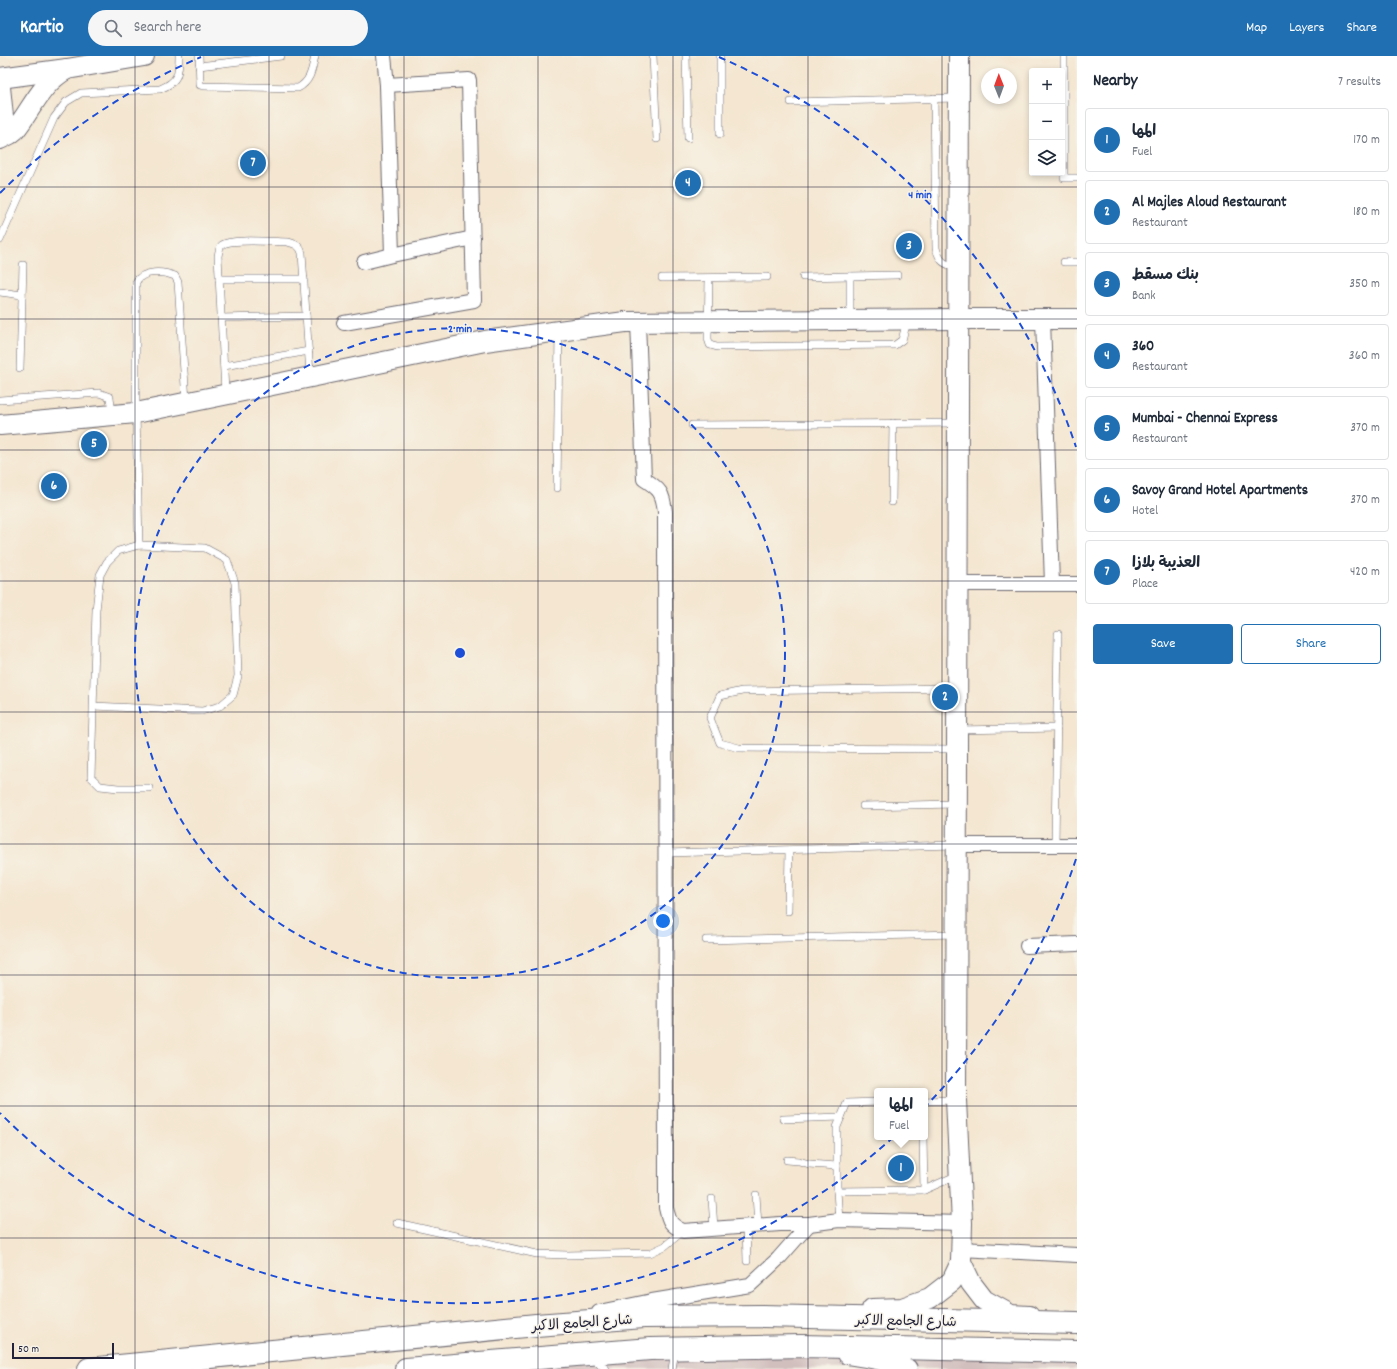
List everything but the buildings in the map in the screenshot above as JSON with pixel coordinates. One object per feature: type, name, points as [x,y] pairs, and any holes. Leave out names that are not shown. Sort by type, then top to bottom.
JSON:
[{"type":"main road","name":"شارع الجامع الاكبر","points":[[89,1369],[536,1325],[644,1317],[762,1316],[1077,1322]]},
{"type":"main road","name":"شارع الجامع الاكبر","points":[[406,1369],[650,1349],[673,1359],[801,1346],[1077,1352]]},
{"type":"street","points":[[0,78],[67,69],[144,56]]},
{"type":"street","points":[[384,56],[387,85],[392,255]]},
{"type":"street","points":[[780,1317],[812,1311],[902,1308],[930,1298],[952,1280],[961,1256],[962,1223],[956,1100],[959,56]]},
{"type":"street","points":[[0,138],[15,130],[47,83],[67,69]]},
{"type":"street","points":[[344,323],[474,300],[469,80],[387,85]]},
{"type":"street","points":[[0,87],[4,126],[0,138]]},
{"type":"street","points":[[364,262],[473,238]]},
{"type":"street","points":[[0,425],[136,413],[485,341],[625,322],[1077,319]]},
{"type":"street","points":[[1043,320],[1052,584]]},
{"type":"street","points":[[638,322],[644,479],[656,486],[663,497],[665,512],[666,1208],[669,1219],[674,1227],[683,1230],[780,1224],[809,1224],[839,1220],[962,1223]]},
{"type":"street","points":[[957,584],[1077,584]]},
{"type":"street","points":[[957,845],[1077,845]]},
{"type":"street","points":[[1027,946],[1077,944]]},
{"type":"street","points":[[536,1325],[652,1301],[750,1285],[779,1258],[809,1224]]},
{"type":"street","points":[[961,1256],[1077,1255]]},
{"type":"street","points":[[961,1256],[971,1283],[984,1300],[1011,1315],[1052,1317],[1077,1322]]},
{"type":"street","points":[[801,1346],[873,1358],[899,1365],[907,1369]]},
{"type":"lane","points":[[0,240],[54,118],[66,102],[81,92],[160,89],[170,85],[177,78],[179,56]]},
{"type":"lane","points":[[199,56],[199,80],[200,85],[203,86],[298,88],[304,85],[308,80],[315,56]]},
{"type":"lane","points":[[199,66],[281,56]]},
{"type":"lane","points":[[653,56],[657,139]]},
{"type":"lane","points":[[686,56],[688,138]]},
{"type":"lane","points":[[720,56],[720,134]]},
{"type":"lane","points":[[1064,56],[1064,178],[1077,178]]},
{"type":"lane","points":[[934,98],[936,248],[938,258],[945,264],[958,268]]},
{"type":"lane","points":[[791,102],[959,98]]},
{"type":"lane","points":[[225,395],[218,256],[220,248],[224,243],[236,241],[288,242],[296,244],[301,248],[310,377]]},
{"type":"lane","points":[[1064,262],[1077,262]]},
{"type":"lane","points":[[20,368],[22,265]]},
{"type":"lane","points":[[139,544],[136,413],[136,282],[139,277],[145,274],[166,272],[175,276],[178,282],[186,403]]},
{"type":"lane","points":[[803,277],[897,275]]},
{"type":"lane","points":[[850,276],[850,320]]},
{"type":"lane","points":[[662,278],[767,278]]},
{"type":"lane","points":[[709,278],[708,340],[710,345],[717,347],[895,345],[902,340],[907,319]]},
{"type":"lane","points":[[219,279],[304,279]]},
{"type":"lane","points":[[0,292],[22,294]]},
{"type":"lane","points":[[221,318],[306,316]]},
{"type":"lane","points":[[557,488],[559,331]]},
{"type":"lane","points":[[224,366],[309,351]]},
{"type":"lane","points":[[0,400],[99,393],[110,397],[112,416]]},
{"type":"lane","points":[[892,502],[893,423]]},
{"type":"lane","points":[[692,425],[958,423]]},
{"type":"lane","points":[[93,706],[202,711],[220,706],[233,695],[238,676],[235,583],[227,560],[205,548],[139,544],[118,551],[106,562],[100,575],[96,610],[93,706],[91,776],[100,786],[118,788],[150,788]]},
{"type":"lane","points":[[1055,845],[1058,634]]},
{"type":"lane","points":[[957,688],[742,691],[720,696],[710,718],[720,743],[738,748],[957,739],[1057,728]]},
{"type":"lane","points":[[863,806],[957,804]]},
{"type":"lane","points":[[665,853],[957,845]]},
{"type":"lane","points":[[788,911],[789,850]]},
{"type":"lane","points":[[706,940],[957,934]]},
{"type":"lane","points":[[928,1101],[956,1100]]},
{"type":"lane","points":[[839,1220],[837,1191],[837,1127],[847,1102],[874,1102]]},
{"type":"lane","points":[[783,1119],[841,1117]]},
{"type":"lane","points":[[924,1140],[924,1190]]},
{"type":"lane","points":[[787,1160],[809,1164],[837,1166]]},
{"type":"lane","points":[[837,1191],[924,1190],[960,1174]]},
{"type":"lane","points":[[747,1261],[756,1196]]},
{"type":"lane","points":[[712,1199],[714,1228]]},
{"type":"lane","points":[[397,1223],[537,1254],[568,1255],[650,1253],[665,1246],[683,1230]]},
{"type":"lane","points":[[587,1354],[606,1369]]},
{"type":"shaded area","points":[[801,1346],[1077,1353],[1077,1369],[426,1369]]},
{"type":"place","name":"العذيبة بلازا","points":[[253,163]]},
{"type":"place","name":"360","points":[[688,183]]},
{"type":"place","name":"بنك مسقط","points":[[909,246]]},
{"type":"place","name":"Mumbai - Chennai Express","points":[[94,444]]},
{"type":"place","name":"Savoy Grand Hotel Apartments","points":[[54,486]]},
{"type":"place","name":"Al Majles Aloud Restaurant","points":[[945,697]]},
{"type":"place","name":"المه‍ا","points":[[901,1168]]}]
